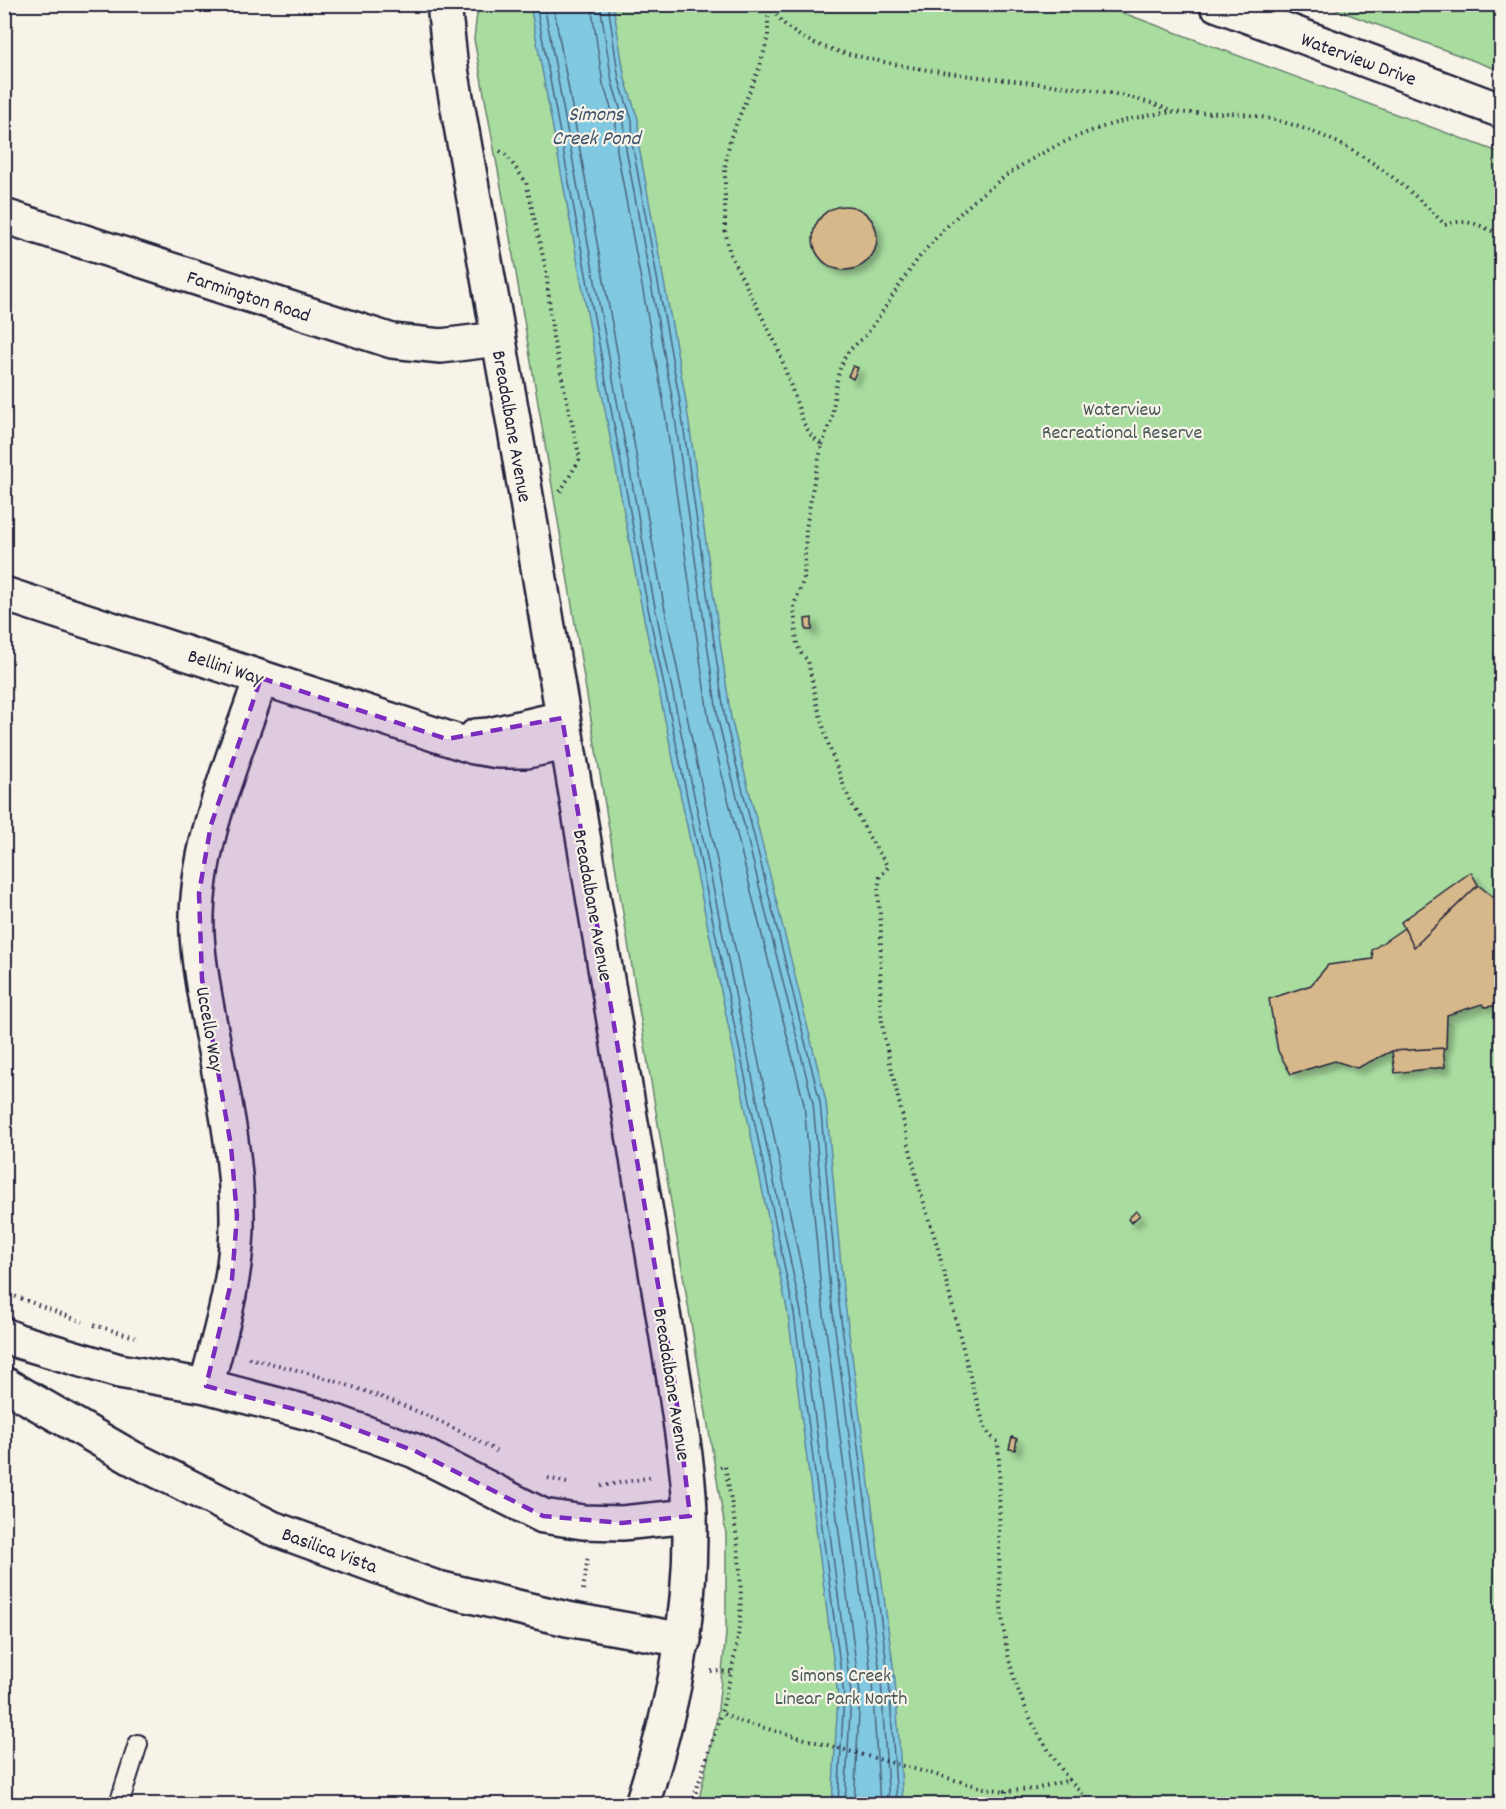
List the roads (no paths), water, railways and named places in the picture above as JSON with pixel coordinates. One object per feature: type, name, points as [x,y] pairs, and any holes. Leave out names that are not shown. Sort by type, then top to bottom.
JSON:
[{"type":"street","name":"Breadalbane Avenue","points":[[444,4],[451,69],[533,540],[674,1379],[687,1470],[690,1516],[684,1640],[666,1727],[642,1804]]},
{"type":"street","name":"Waterview Drive","points":[[1216,4],[1502,111]]},
{"type":"street","name":"Farmington Road","points":[[4,216],[392,342],[441,346],[498,339]]},
{"type":"street","name":"Bellini Way","points":[[4,594],[447,739],[564,730]]},
{"type":"street","name":"Uccello Way","points":[[206,1386],[232,1279],[237,1215],[231,1146],[202,979],[197,932],[199,892],[211,825],[261,678]]},
{"type":"street","points":[[4,1335],[119,1371],[206,1386],[317,1415],[415,1451],[543,1516],[583,1522],[622,1523],[690,1516]]},
{"type":"street","name":"Basilica Vista","points":[[4,1383],[132,1458],[272,1528],[434,1587],[567,1619],[684,1640]]},
{"type":"lane","points":[[119,1804],[138,1744]]},
{"type":"water","name":"Simons Creek Pond","points":[[530,5],[613,5],[625,79],[638,119],[639,147],[685,395],[731,718],[826,1101],[843,1288],[895,1680],[903,1804],[832,1804],[838,1696],[788,1314],[641,604]]},
{"type":"park label","name":"Waterview Recreational Reserve","points":[[1122,420]]},
{"type":"park label","name":"Simons Creek Linear Park North","points":[[841,1686]]}]
